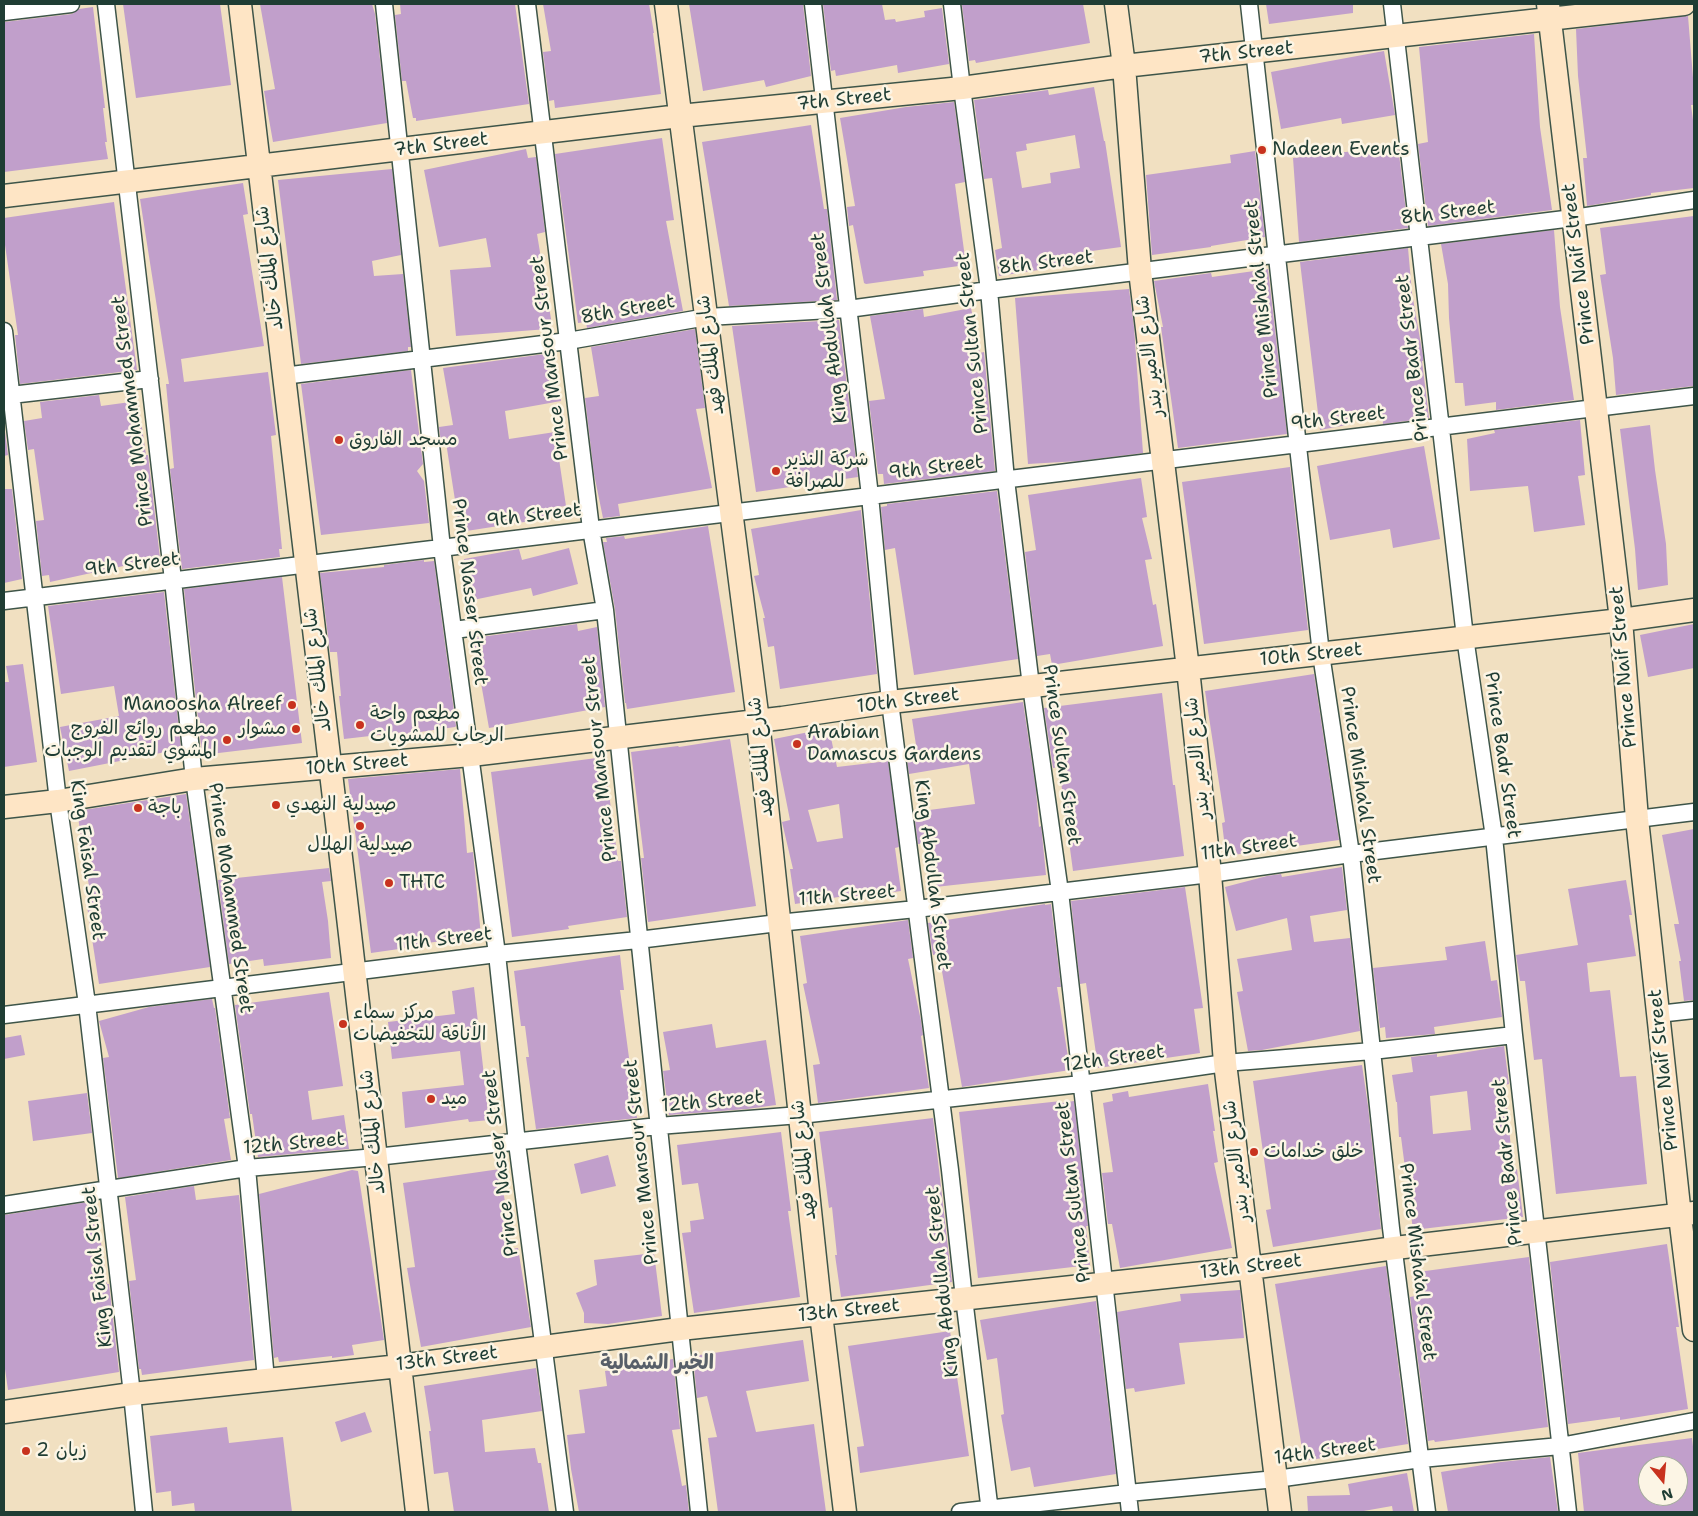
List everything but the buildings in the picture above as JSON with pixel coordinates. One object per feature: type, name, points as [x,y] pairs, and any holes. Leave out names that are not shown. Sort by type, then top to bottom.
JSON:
[{"type":"street","points":[[4,12],[71,4]]},
{"type":"street","name":"Prince Mohammed Street","points":[[106,4],[173,580],[194,779],[247,1168],[266,1380]]},
{"type":"street","name":"شارع الملك خالد","points":[[240,4],[329,768],[355,971],[416,1512]]},
{"type":"street","name":"Prince Nasser Street","points":[[384,4],[442,548],[497,954],[517,1143],[566,1512]]},
{"type":"street","name":"Prince Mansour Street","points":[[526,4],[591,529],[605,610],[699,1512]]},
{"type":"street","name":"شارع الملك فهد","points":[[666,4],[758,721],[821,1314],[845,1512]]},
{"type":"street","name":"King Abdullah Street","points":[[813,4],[870,496],[890,702],[941,1100],[990,1511]]},
{"type":"street","name":"Prince Sultan Street","points":[[952,4],[989,290],[1006,480],[1031,686],[1060,892],[1130,1512]]},
{"type":"street","name":"شارع الامير بندر","points":[[1116,4],[1124,66],[1140,271],[1188,669],[1210,874],[1225,1063],[1280,1512]]},
{"type":"street","name":"Prince Misha'al Street","points":[[1249,4],[1321,654],[1350,854],[1427,1512]]},
{"type":"street","name":"Prince Badr Street","points":[[1392,4],[1465,637],[1494,837],[1514,1034],[1568,1512]]},
{"type":"street","name":"7th Street","points":[[4,196],[126,180],[400,150],[680,116],[962,88],[1124,66],[1395,36],[1549,11],[1684,4]]},
{"type":"street","name":"Prince Naif Street","points":[[1549,11],[1621,620],[1637,819],[1658,1014],[1687,1215],[1694,1330]]},
{"type":"street","name":"8th Street","points":[[283,376],[568,341],[707,317],[848,309],[1573,218],[1694,200]]},
{"type":"street","name":"King Faisal Street","points":[[4,338],[58,801],[87,1004],[144,1512]]},
{"type":"street","points":[[11,395],[150,379]]},
{"type":"street","name":"9th Street","points":[[4,601],[1694,396]]},
{"type":"street","points":[[454,630],[605,610]]},
{"type":"street","name":"10th Street","points":[[4,807],[58,801],[194,779],[470,755],[758,721],[890,702],[1621,620],[1694,610]]},
{"type":"street","name":"11th Street","points":[[4,1015],[497,954],[916,910],[1694,812]]},
{"type":"street","points":[[1658,1014],[1694,1010]]},
{"type":"street","name":"12th Street","points":[[4,1205],[247,1168],[517,1143],[658,1126],[800,1115],[1081,1084],[1225,1063],[1372,1051],[1514,1034]]},
{"type":"street","name":"13th Street","points":[[4,1412],[132,1394],[400,1366],[680,1329],[1250,1268],[1395,1248],[1687,1215]]},
{"type":"street","name":"14th Street","points":[[960,1512],[990,1511],[1128,1493],[1276,1479],[1420,1459],[1560,1446],[1694,1422]]},
{"type":"place","name":"Nadeen Events","points":[[1262,150]]},
{"type":"place","name":"مسجد الفاروق","points":[[339,440]]},
{"type":"place","name":"شركة النذير للصرافة","points":[[776,471]]},
{"type":"place","name":"Manoosha Alreef","points":[[292,705]]},
{"type":"place","name":"مطعم واحة الرحاب للمشويات","points":[[360,725]]},
{"type":"place","name":"مشوار","points":[[296,729]]},
{"type":"place","name":"مطعم روائع الفروج المشوي لتقديم الوجبات","points":[[227,740]]},
{"type":"place","name":"Arabian Damascus Gardens","points":[[797,744]]},
{"type":"place","name":"صيدلية النهدي","points":[[276,805]]},
{"type":"place","name":"باجة","points":[[138,808]]},
{"type":"place","name":"صيدلية الهلال","points":[[360,826]]},
{"type":"place","name":"THTC","points":[[389,883]]},
{"type":"place","name":"مركز سماء الأناقة للتخفيضات","points":[[343,1024]]},
{"type":"place","name":"ميد","points":[[431,1099]]},
{"type":"place","name":"خلق خدامات","points":[[1254,1152]]},
{"type":"place","name":"زيان 2","points":[[26,1451]]},
{"type":"district","name":"الخبر الشمالية","points":[[657,1364]]}]
